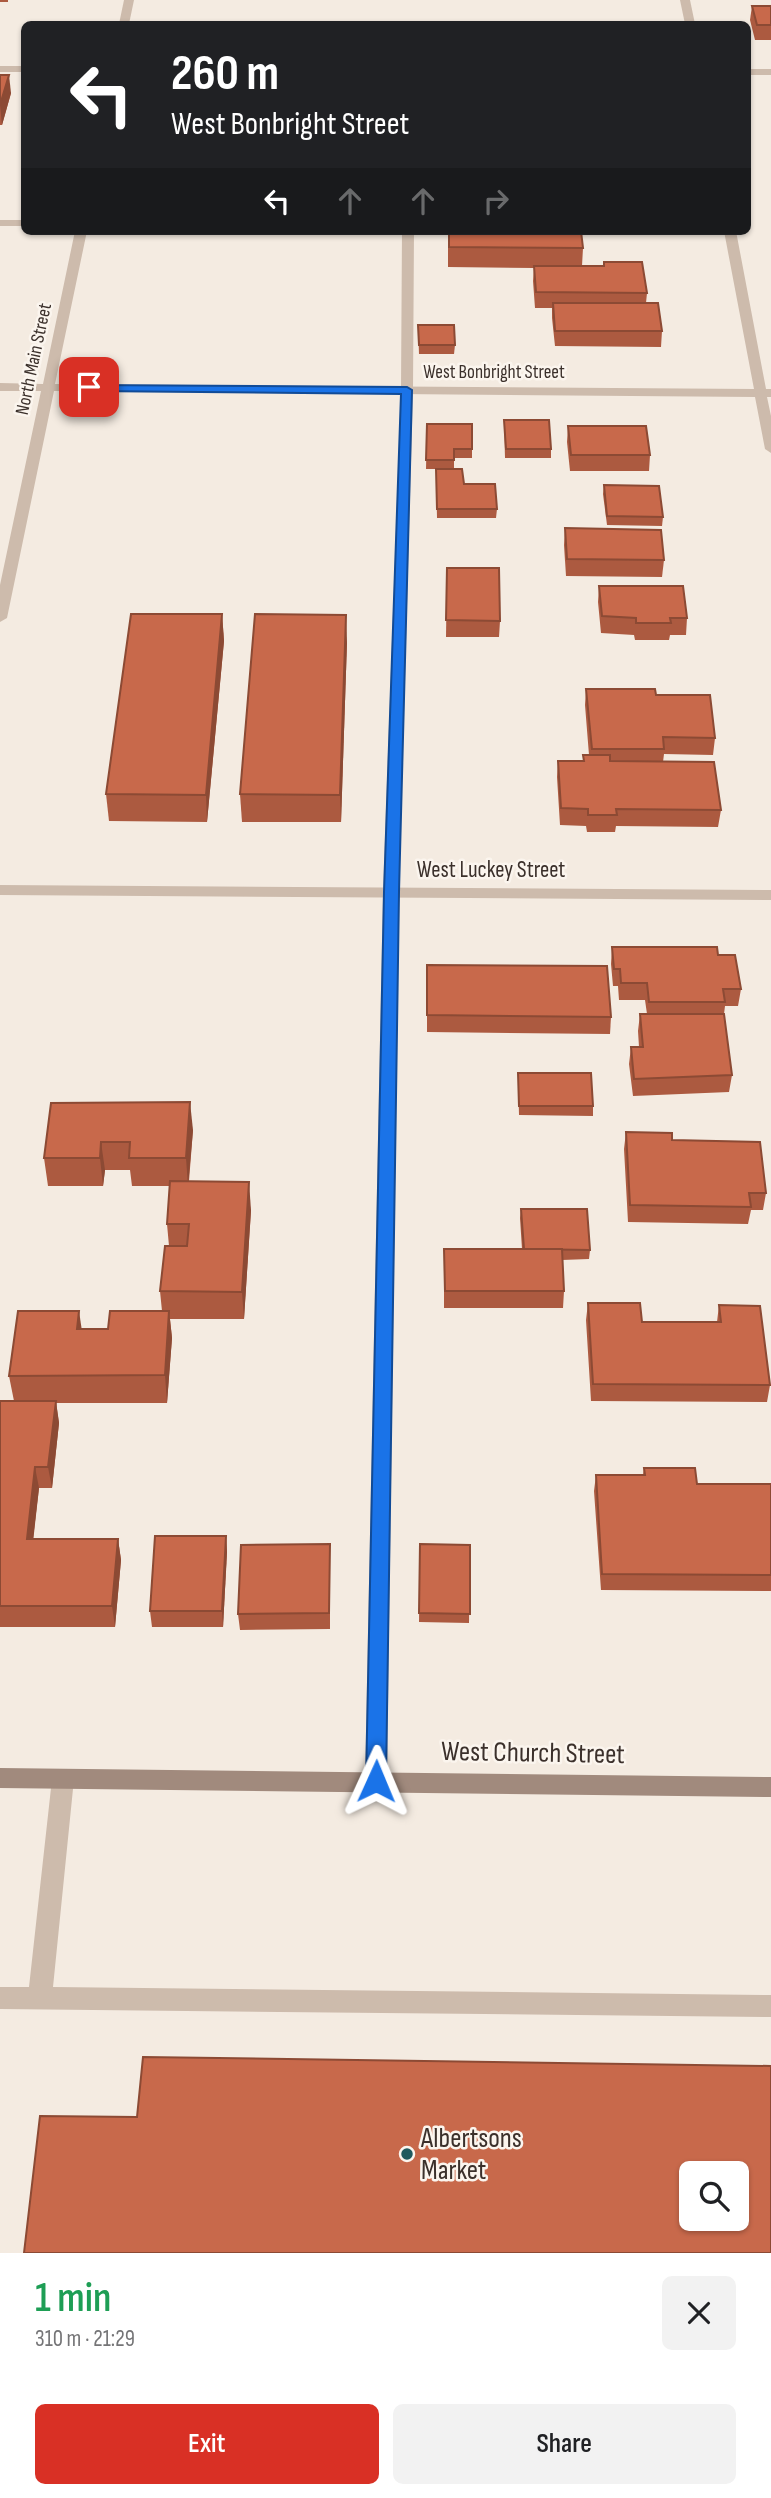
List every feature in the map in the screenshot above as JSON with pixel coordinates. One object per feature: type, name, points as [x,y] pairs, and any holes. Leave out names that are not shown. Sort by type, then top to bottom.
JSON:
[{"type":"street","points":[[125,21],[129,0]]},
{"type":"street","points":[[685,0],[689,21]]},
{"type":"street","points":[[0,68],[21,69]]},
{"type":"street","points":[[751,72],[771,72]]},
{"type":"street","points":[[0,223],[21,223]]},
{"type":"street","name":"North Main Street","points":[[0,618],[79,235]]},
{"type":"street","points":[[376,1781],[391,892],[407,390],[408,235]]},
{"type":"street","points":[[731,235],[766,393],[771,449]]},
{"type":"street","name":"West Bonbright Street","points":[[0,387],[766,393]]},
{"type":"street","name":"West Luckey Street","points":[[0,890],[771,895]]},
{"type":"street","name":"West Church Street","points":[[0,1778],[771,1787]]},
{"type":"street","points":[[40,1998],[63,1779]]},
{"type":"street","points":[[0,1998],[771,2006]]},
{"type":"building","points":[[752,6],[771,6],[771,25],[757,25]]},
{"type":"building","points":[[0,75],[9,75],[0,105]]},
{"type":"building","points":[[449,235],[581,235],[583,248],[449,247]]},
{"type":"building","points":[[604,262],[642,262],[647,293],[536,292],[534,266],[604,266]]},
{"type":"building","points":[[553,303],[658,303],[662,331],[555,331]]},
{"type":"building","points":[[418,325],[454,325],[455,345],[419,345]]},
{"type":"building","points":[[504,420],[549,420],[551,449],[506,449]]},
{"type":"building","points":[[427,424],[472,424],[472,449],[454,449],[454,460],[426,460]]},
{"type":"building","points":[[568,426],[646,426],[650,455],[571,455]]},
{"type":"building","points":[[436,469],[462,469],[464,484],[495,484],[497,509],[437,509]]},
{"type":"building","points":[[604,485],[659,486],[663,517],[607,516]]},
{"type":"building","points":[[565,528],[661,530],[664,560],[567,559]]},
{"type":"building","points":[[447,568],[499,568],[500,621],[446,620]]},
{"type":"building","points":[[599,586],[683,586],[687,618],[670,618],[671,623],[636,623],[636,618],[602,616]]},
{"type":"building","points":[[131,614],[222,614],[206,795],[106,794]]},
{"type":"building","points":[[255,614],[346,615],[340,795],[240,794]]},
{"type":"building","points":[[586,689],[655,689],[656,695],[710,695],[715,738],[663,737],[664,749],[592,749]]},
{"type":"building","points":[[583,755],[610,755],[610,761],[714,762],[721,810],[616,809],[617,815],[588,815],[588,809],[561,808],[558,761],[584,761]]},
{"type":"building","points":[[612,947],[717,947],[718,955],[735,955],[741,989],[723,989],[725,1002],[649,1002],[647,983],[621,983],[620,969],[614,969]]},
{"type":"building","points":[[427,965],[607,966],[611,1017],[427,1015]]},
{"type":"building","points":[[640,1014],[724,1014],[732,1075],[634,1079],[631,1047],[643,1047]]},
{"type":"building","points":[[518,1073],[591,1073],[593,1106],[519,1106]]},
{"type":"building","points":[[190,1102],[186,1158],[129,1158],[130,1142],[101,1142],[100,1158],[44,1158],[51,1103]]},
{"type":"building","points":[[626,1132],[672,1133],[672,1140],[760,1142],[766,1193],[749,1193],[751,1207],[630,1205]]},
{"type":"building","points":[[170,1181],[249,1182],[242,1292],[160,1291],[165,1246],[187,1246],[189,1224],[167,1224]]},
{"type":"building","points":[[521,1209],[587,1209],[590,1250],[524,1249]]},
{"type":"building","points":[[444,1249],[562,1249],[564,1291],[445,1291]]},
{"type":"building","points":[[588,1303],[640,1303],[642,1322],[721,1322],[719,1305],[760,1306],[770,1385],[593,1384]]},
{"type":"building","points":[[18,1311],[79,1311],[77,1329],[108,1329],[110,1311],[169,1311],[165,1375],[9,1376]]},
{"type":"building","points":[[0,1401],[56,1401],[48,1467],[35,1467],[27,1539],[118,1539],[112,1606],[0,1606]]},
{"type":"building","points":[[644,1468],[695,1468],[697,1484],[771,1484],[771,1575],[602,1574],[596,1475],[645,1475]]},
{"type":"building","points":[[155,1536],[226,1536],[222,1611],[150,1611]]},
{"type":"building","points":[[330,1544],[329,1613],[238,1614],[241,1545]]},
{"type":"building","points":[[420,1544],[470,1545],[470,1614],[419,1613]]},
{"type":"building","name":"Albertsons Market","points":[[143,2057],[771,2066],[771,2253],[24,2253],[40,2116],[137,2117]]},
{"type":"place","name":"Albertsons Market","points":[[407,2154]]},
{"type":"route","points":[[89,387],[407,390],[391,892],[376,1781]]}]
